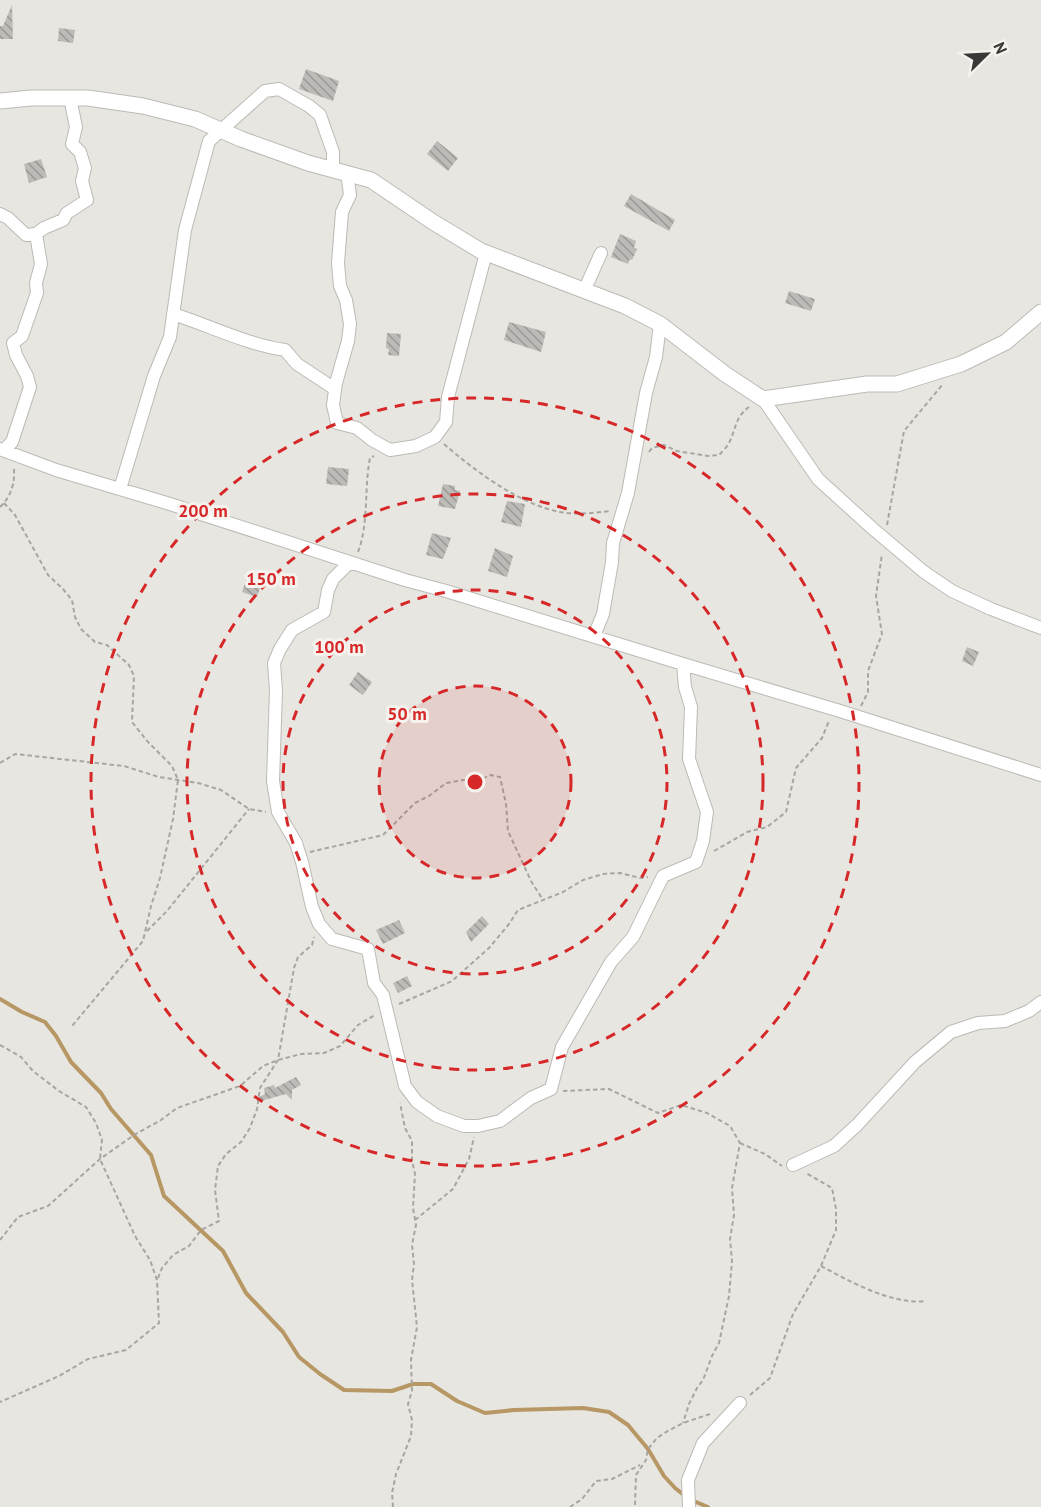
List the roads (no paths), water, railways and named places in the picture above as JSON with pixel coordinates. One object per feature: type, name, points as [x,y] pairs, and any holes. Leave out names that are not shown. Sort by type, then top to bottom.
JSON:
[{"type":"street","points":[[120,489],[154,376],[170,337],[185,230],[209,141],[265,91],[279,89],[309,106],[320,116],[350,195],[342,212],[338,263],[340,286],[346,300],[350,324],[348,341],[335,389],[333,405],[337,423],[357,428],[372,441],[390,450],[416,446],[435,437],[446,422],[448,397],[486,254]]},
{"type":"street","points":[[0,101],[31,98],[88,98],[143,106],[195,119],[308,163],[371,180],[486,254],[625,306],[660,324],[763,399],[818,479],[924,572],[952,591],[1041,628]]},
{"type":"street","points":[[0,214],[8,218],[26,235],[36,234],[63,220],[67,213],[87,200],[82,181],[85,168],[80,152],[72,144],[76,127],[70,98]]},
{"type":"street","points":[[36,234],[41,264],[36,283],[37,293],[22,336],[13,343],[16,356],[30,387],[12,442],[6,451],[56,470],[405,580],[840,711],[1041,775]]},
{"type":"street","points":[[584,291],[601,252]]},
{"type":"street","points":[[173,314],[261,346],[285,350],[297,364],[335,389]]},
{"type":"street","points":[[763,399],[867,384],[897,384],[961,364],[1006,342],[1038,316]]},
{"type":"street","points":[[594,636],[603,614],[613,543],[628,493],[646,393],[656,357],[660,324]]},
{"type":"street","points":[[350,562],[333,579],[328,590],[324,612],[292,630],[274,663],[276,690],[273,780],[278,812],[296,843],[312,907],[318,919],[332,939],[368,949],[374,983],[383,995],[405,1086],[417,1102],[437,1116],[464,1126],[478,1126],[500,1121],[531,1098],[551,1089],[562,1047],[611,962],[633,937],[663,876],[696,862],[703,841],[707,812],[689,759],[691,707],[685,687],[683,664]]},
{"type":"street","points":[[793,1165],[834,1146],[857,1125],[915,1062],[951,1032],[978,1023],[1005,1021],[1029,1011],[1041,1002]]},
{"type":"street","points":[[689,1507],[688,1480],[703,1443],[740,1403]]},
{"type":"waterway","points":[[0,999],[45,1022],[71,1062],[101,1093],[111,1109],[151,1155],[164,1196],[223,1251],[246,1293],[283,1332],[299,1357],[320,1374],[344,1390],[392,1391],[413,1384],[431,1384],[457,1401],[485,1413],[583,1408],[609,1412],[628,1425],[675,1488],[689,1499],[708,1507]]}]
